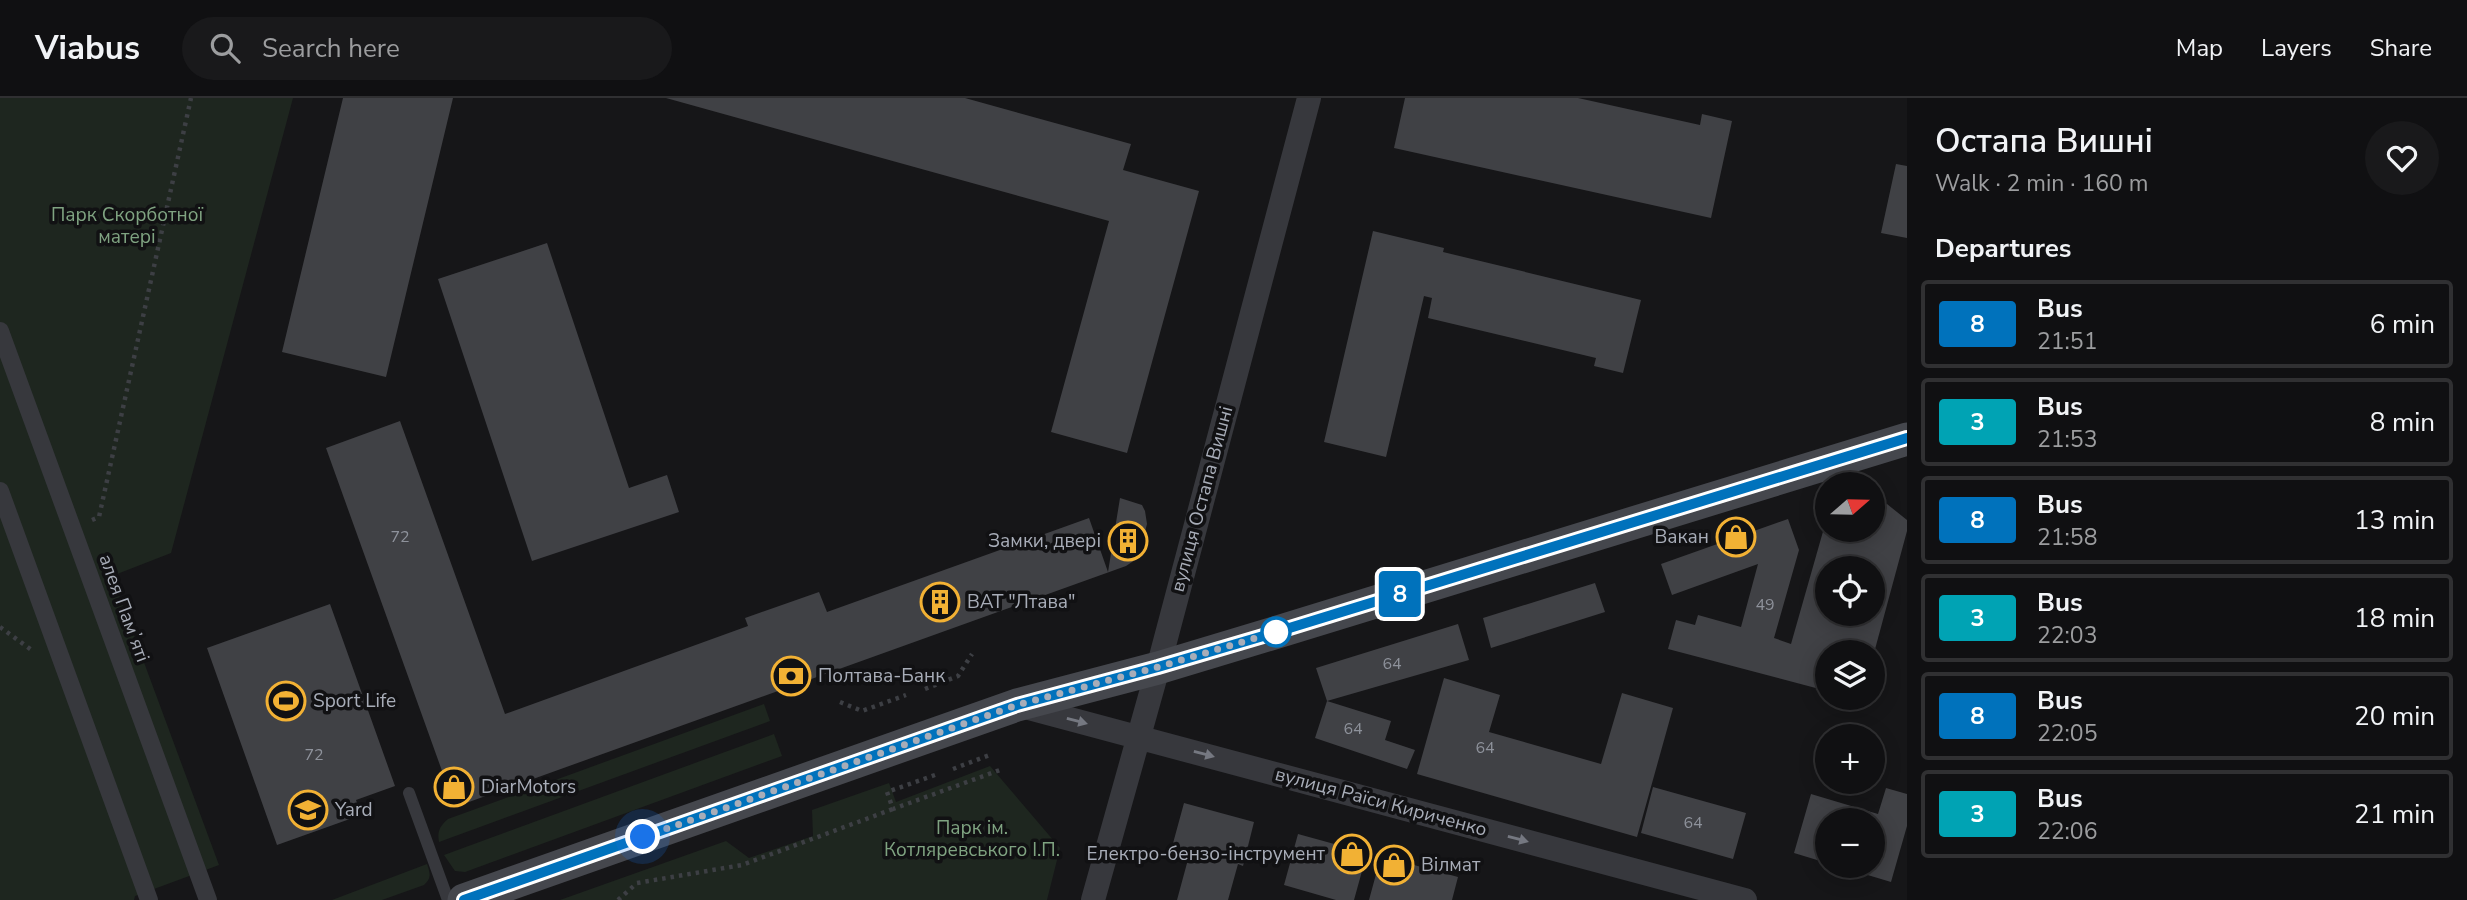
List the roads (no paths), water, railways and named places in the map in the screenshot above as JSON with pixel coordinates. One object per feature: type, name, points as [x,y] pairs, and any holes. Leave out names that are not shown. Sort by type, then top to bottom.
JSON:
[{"type":"main road","points":[[464,900],[1017,705],[1158,667],[1907,439]]},
{"type":"street","name":"вулиця Остапа Вишні","points":[[1093,900],[1158,667],[1309,98]]},
{"type":"street","name":"алея Памʼяті","points":[[0,331],[208,900]]},
{"type":"street","points":[[0,491],[149,900]]},
{"type":"street","name":"вулиця Раїси Кириченко","points":[[1017,705],[1745,900]]},
{"type":"lane","points":[[410,793],[449,900]]},
{"type":"place","name":"Вакан","points":[[1736,537]]},
{"type":"place","name":"Замки, двері","points":[[1128,541]]},
{"type":"place","name":"ВАТ \"Лтава\"","points":[[940,602]]},
{"type":"place","name":"Полтава-Банк","points":[[791,676]]},
{"type":"place","name":"Sport Life","points":[[286,701]]},
{"type":"place","name":"DiarMotors","points":[[454,787]]},
{"type":"place","name":"Yard","points":[[308,810]]},
{"type":"place","name":"Електро-бензо-інструмент","points":[[1352,854]]},
{"type":"place","name":"Вілмат","points":[[1394,865]]},
{"type":"park label","name":"Парк Скорботної матері","points":[[127,226]]},
{"type":"park label","name":"Парк ім. Котляревського І.П.","points":[[972,839]]}]
